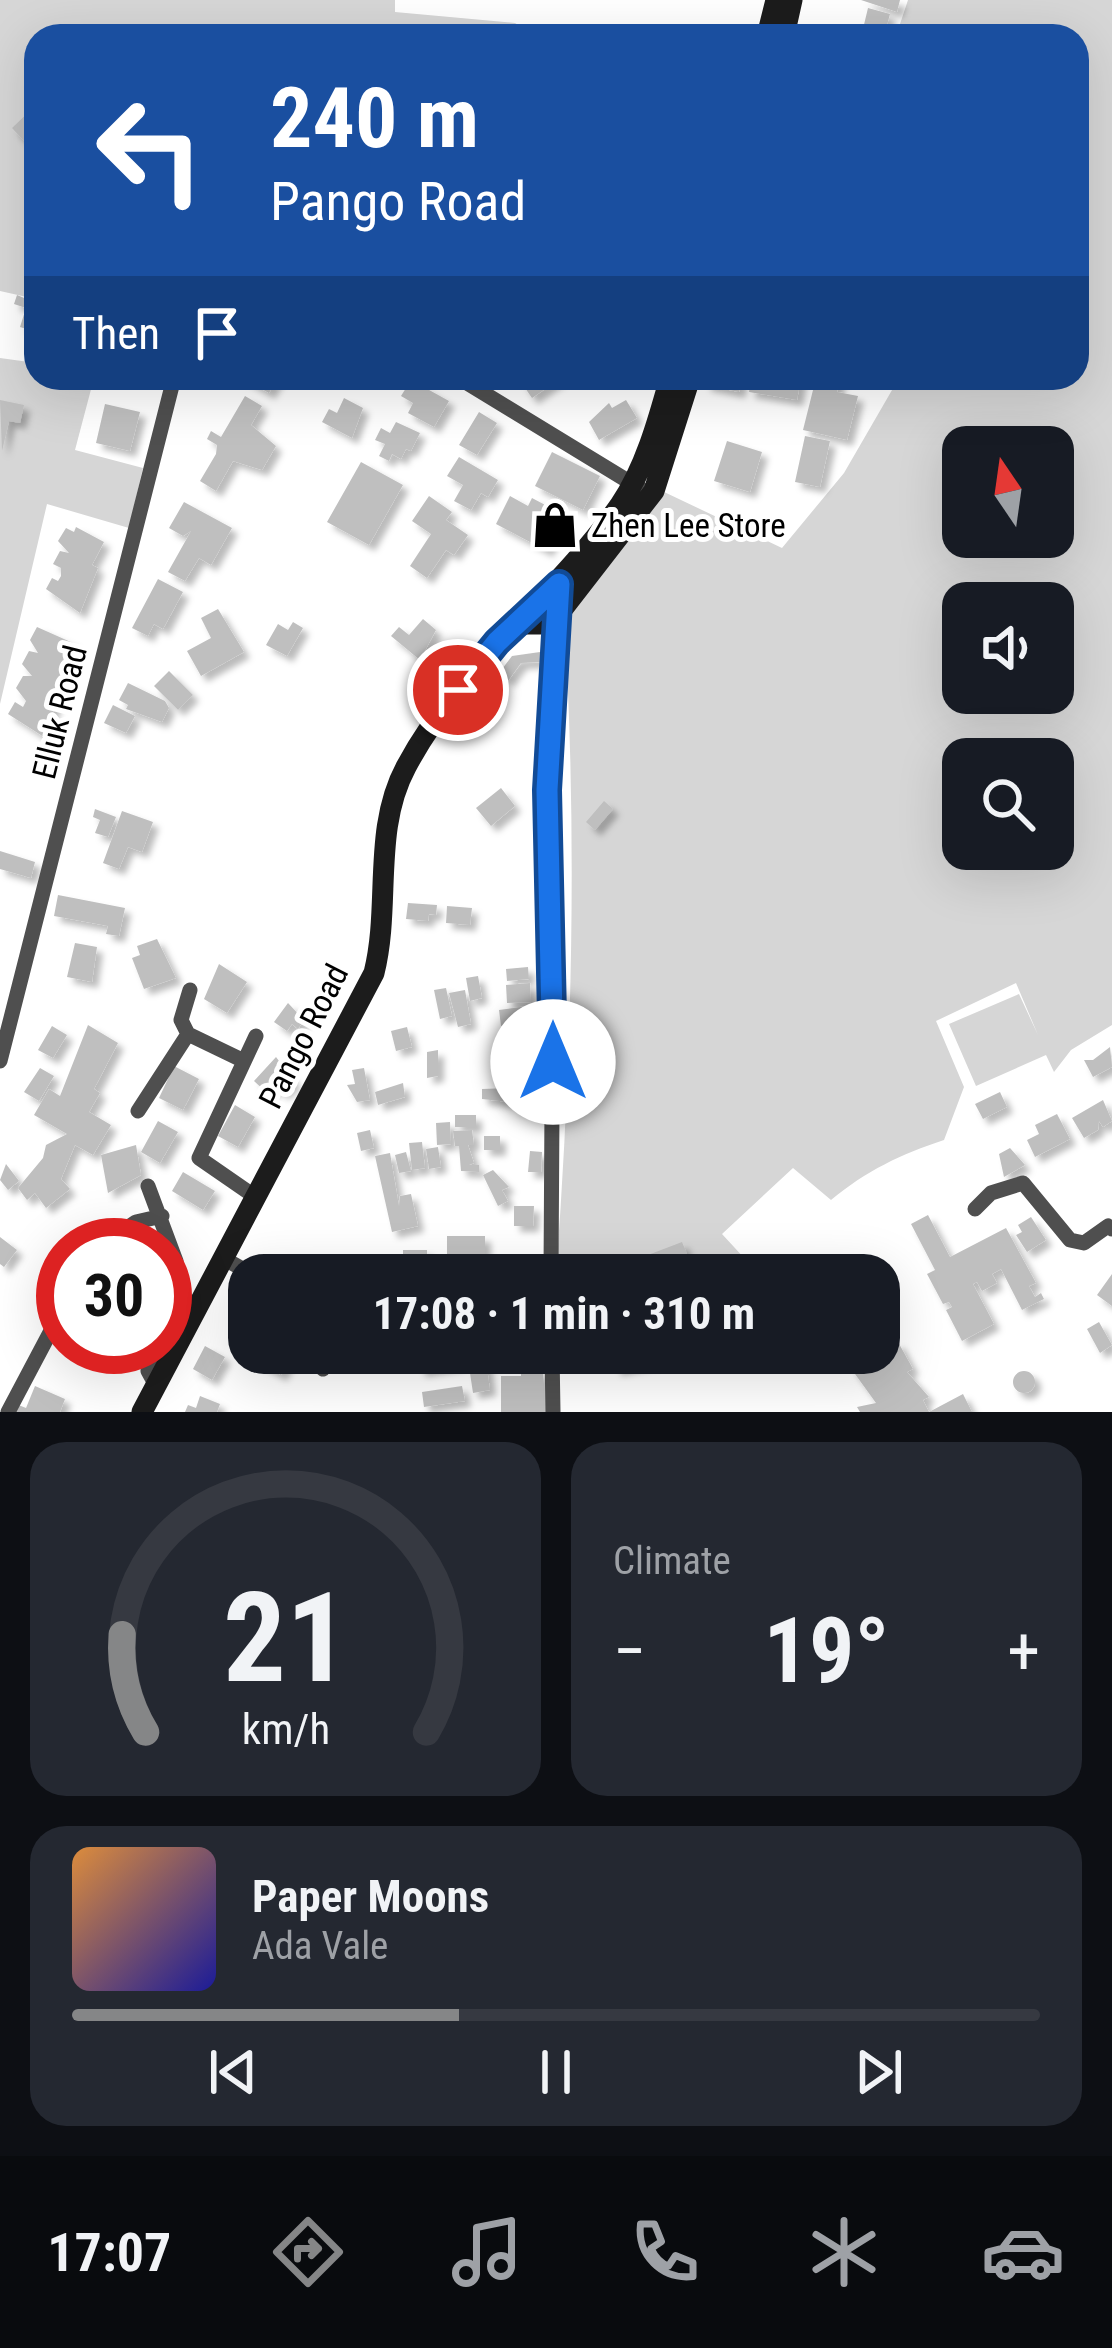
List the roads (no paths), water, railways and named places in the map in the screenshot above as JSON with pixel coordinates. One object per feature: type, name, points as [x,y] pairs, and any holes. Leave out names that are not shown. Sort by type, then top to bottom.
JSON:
[{"type":"street","name":"Elluk Road","points":[[0,1061],[171,390]]},
{"type":"street","points":[[479,390],[642,489]]},
{"type":"street","name":"Pango Road","points":[[142,1412],[374,974],[383,929],[388,819],[405,769],[458,690],[642,489],[667,390]]},
{"type":"street","name":"Pango Road","points":[[560,610],[642,489],[685,390]]},
{"type":"street","points":[[551,1254],[553,938],[547,790],[559,584]]},
{"type":"street","points":[[517,624],[545,624],[560,610]]},
{"type":"street","points":[[190,990],[181,1020],[188,1034],[244,1061]]},
{"type":"street","points":[[138,1111],[188,1034]]},
{"type":"street","points":[[256,1036],[199,1158],[257,1198]]},
{"type":"street","points":[[975,1210],[991,1193],[1023,1183],[1070,1240],[1084,1243],[1108,1226],[1112,1229]]},
{"type":"street","points":[[148,1186],[162,1216],[153,1218]]},
{"type":"street","points":[[223,1258],[228,1261]]},
{"type":"street","points":[[8,1412],[36,1359]]},
{"type":"street","points":[[150,1374],[154,1382]]},
{"type":"street","points":[[552,1374],[553,1412]]},
{"type":"place","name":"Zhen Lee Store","points":[[555,525]]}]
